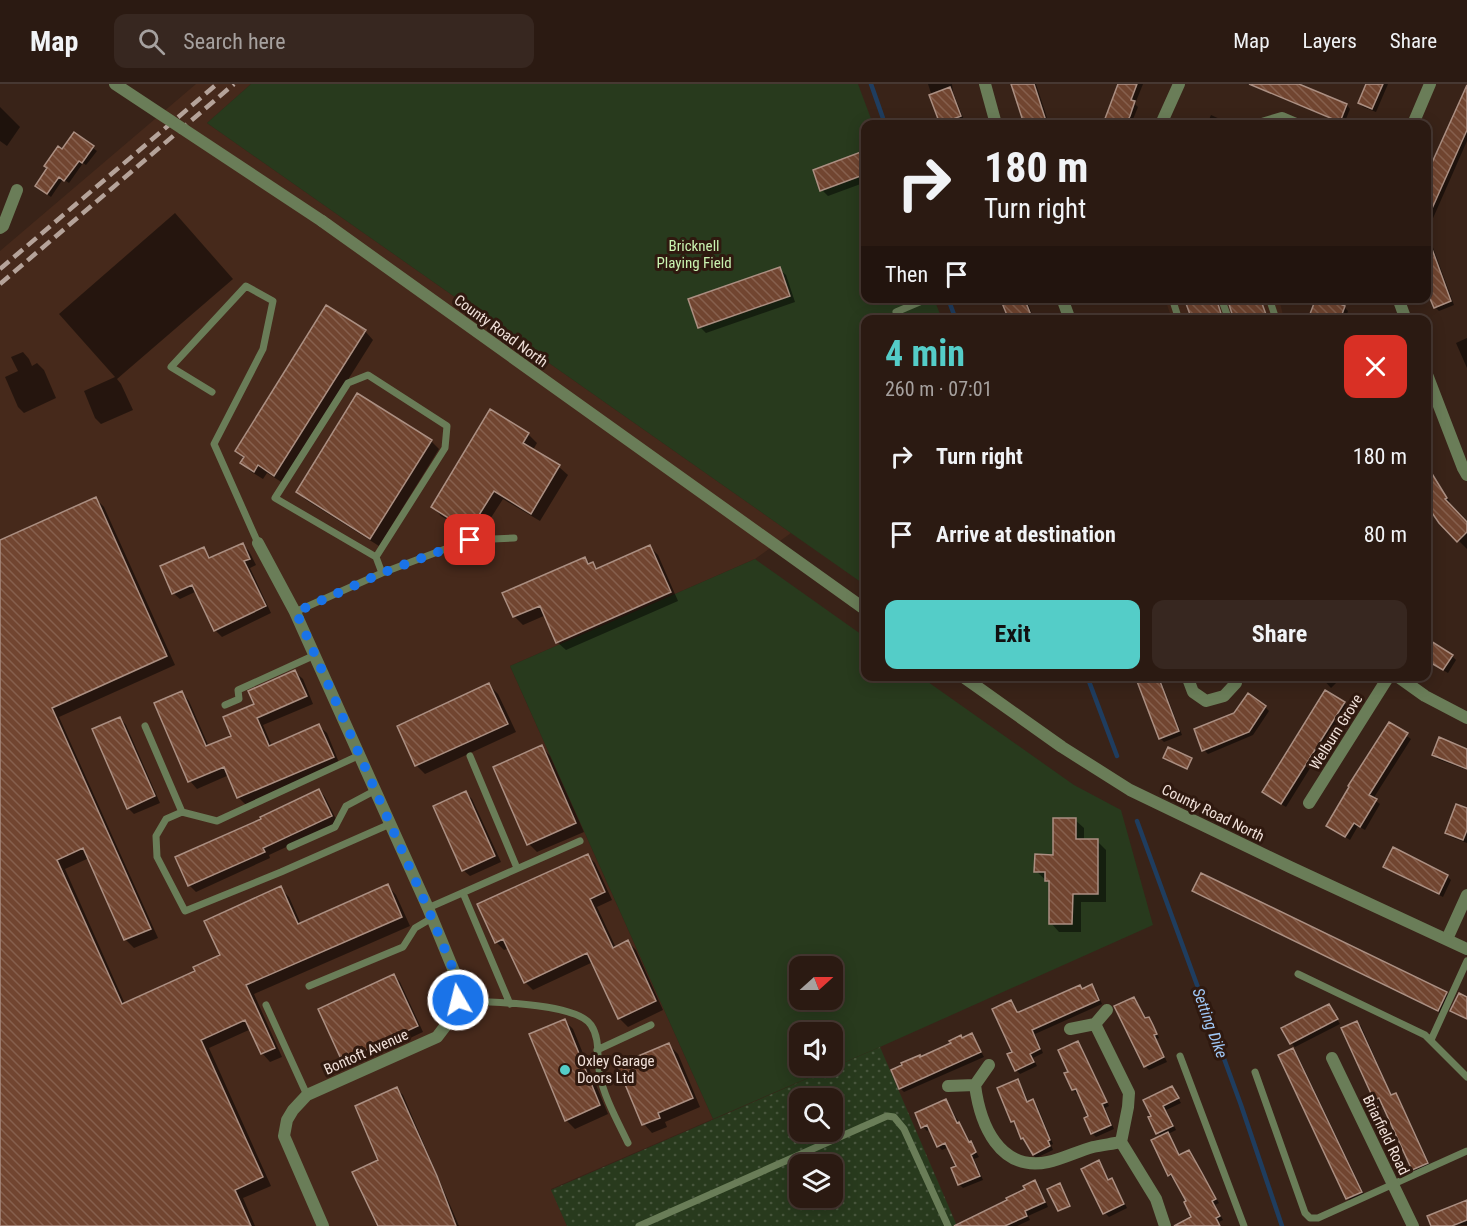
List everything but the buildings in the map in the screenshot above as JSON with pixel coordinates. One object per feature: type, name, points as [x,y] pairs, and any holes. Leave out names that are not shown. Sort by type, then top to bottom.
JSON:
[{"type":"street","name":"County Road North","points":[[115,84],[322,221],[861,606]]},
{"type":"street","points":[[985,84],[995,120]]},
{"type":"street","points":[[1163,120],[1179,84]]},
{"type":"street","points":[[1415,120],[1430,84]]},
{"type":"street","points":[[0,228],[3,226],[17,190]]},
{"type":"street","points":[[1431,386],[1467,475]]},
{"type":"street","points":[[258,543],[296,612],[430,913],[456,976],[458,1000]]},
{"type":"street","name":"County Road North","points":[[969,681],[1062,747],[1130,790],[1467,949]]},
{"type":"street","points":[[1189,681],[1193,692],[1206,701],[1224,696],[1236,681]]},
{"type":"street","name":"Welburn Grove","points":[[1309,803],[1386,681]]},
{"type":"street","points":[[1404,681],[1425,696],[1467,718]]},
{"type":"street","points":[[1447,939],[1467,895]]},
{"type":"street","name":"Bontoft Avenue","points":[[323,1226],[284,1136],[287,1120],[307,1095],[436,1037],[450,1020],[458,1000]]},
{"type":"street","points":[[1070,1029],[1095,1024],[1107,1010]]},
{"type":"street","points":[[1095,1024],[1129,1093],[1121,1142],[1156,1199],[1166,1226]]},
{"type":"street","name":"Briarfield Road","points":[[1332,1058],[1413,1226]]},
{"type":"street","points":[[989,1065],[975,1084],[977,1104],[987,1131],[1008,1156],[1020,1161],[1046,1162],[1094,1147],[1121,1142]]},
{"type":"street","points":[[948,1086],[975,1084]]},
{"type":"lane","points":[[212,392],[171,367],[246,286],[273,301],[263,350],[214,444],[258,543]]},
{"type":"lane","points":[[896,312],[917,303]]},
{"type":"lane","points":[[376,557],[445,448],[447,426],[368,375],[348,383],[275,498],[376,557],[382,573]]},
{"type":"lane","points":[[296,612],[382,573],[470,540],[514,538]]},
{"type":"lane","points":[[225,705],[238,699],[238,690],[315,655]]},
{"type":"lane","points":[[145,726],[182,812]]},
{"type":"lane","points":[[360,755],[217,821],[182,812],[166,819],[156,836],[158,857],[185,912],[390,824]]},
{"type":"lane","points":[[470,756],[517,868]]},
{"type":"lane","points":[[290,847],[335,827],[346,806],[376,790]]},
{"type":"lane","points":[[309,986],[403,947],[415,928],[430,913],[463,893],[580,841]]},
{"type":"lane","points":[[463,893],[510,1004]]},
{"type":"lane","points":[[1431,1040],[1467,961]]},
{"type":"lane","points":[[1298,974],[1411,1027],[1431,1040],[1467,1077]]},
{"type":"lane","points":[[458,1000],[542,1006],[584,1017],[596,1035],[600,1076],[628,1143]]},
{"type":"lane","points":[[266,1005],[307,1095]]},
{"type":"lane","points":[[597,1050],[651,1025]]},
{"type":"lane","points":[[1180,1056],[1244,1226]]},
{"type":"lane","points":[[1255,1072],[1305,1213],[1310,1218],[1318,1218],[1467,1150]]},
{"type":"lane","points":[[639,1226],[887,1116],[894,1117],[904,1129],[948,1226]]},
{"type":"shaded area","points":[[196,84],[251,84],[207,123],[791,533],[755,559],[510,666],[713,1119],[551,1189],[567,1226],[0,1226],[0,251]]},
{"type":"shaded area","points":[[1166,303],[1280,303],[1283,315],[1171,315]]},
{"type":"green space","name":"Bricknell Playing Field","points":[[251,84],[858,84],[872,120],[861,120],[861,303],[936,303],[940,315],[861,315],[861,582],[207,123]]},
{"type":"green space","points":[[755,559],[861,634],[861,681],[927,681],[1074,785],[1121,810],[1153,925],[843,1063],[843,1022],[789,1022],[789,1076],[813,1076],[713,1119],[510,666]]},
{"type":"green space","points":[[880,1047],[957,1226],[567,1226],[551,1190],[813,1076],[843,1076],[843,1063]]},
{"type":"waterway","name":"Setting Dike","points":[[871,84],[884,120]]},
{"type":"waterway","name":"Setting Dike","points":[[950,303],[954,315]]},
{"type":"waterway","name":"Setting Dike","points":[[1089,681],[1117,756]]},
{"type":"waterway","name":"Setting Dike","points":[[1137,821],[1241,1105],[1282,1226]]},
{"type":"railway","points":[[0,269],[217,84]]},
{"type":"railway","points":[[0,284],[234,84]]},
{"type":"place","name":"Oxley Garage Doors Ltd","points":[[565,1070]]},
{"type":"route","points":[[458,1000],[456,976],[296,612],[382,573],[470,540]]}]
